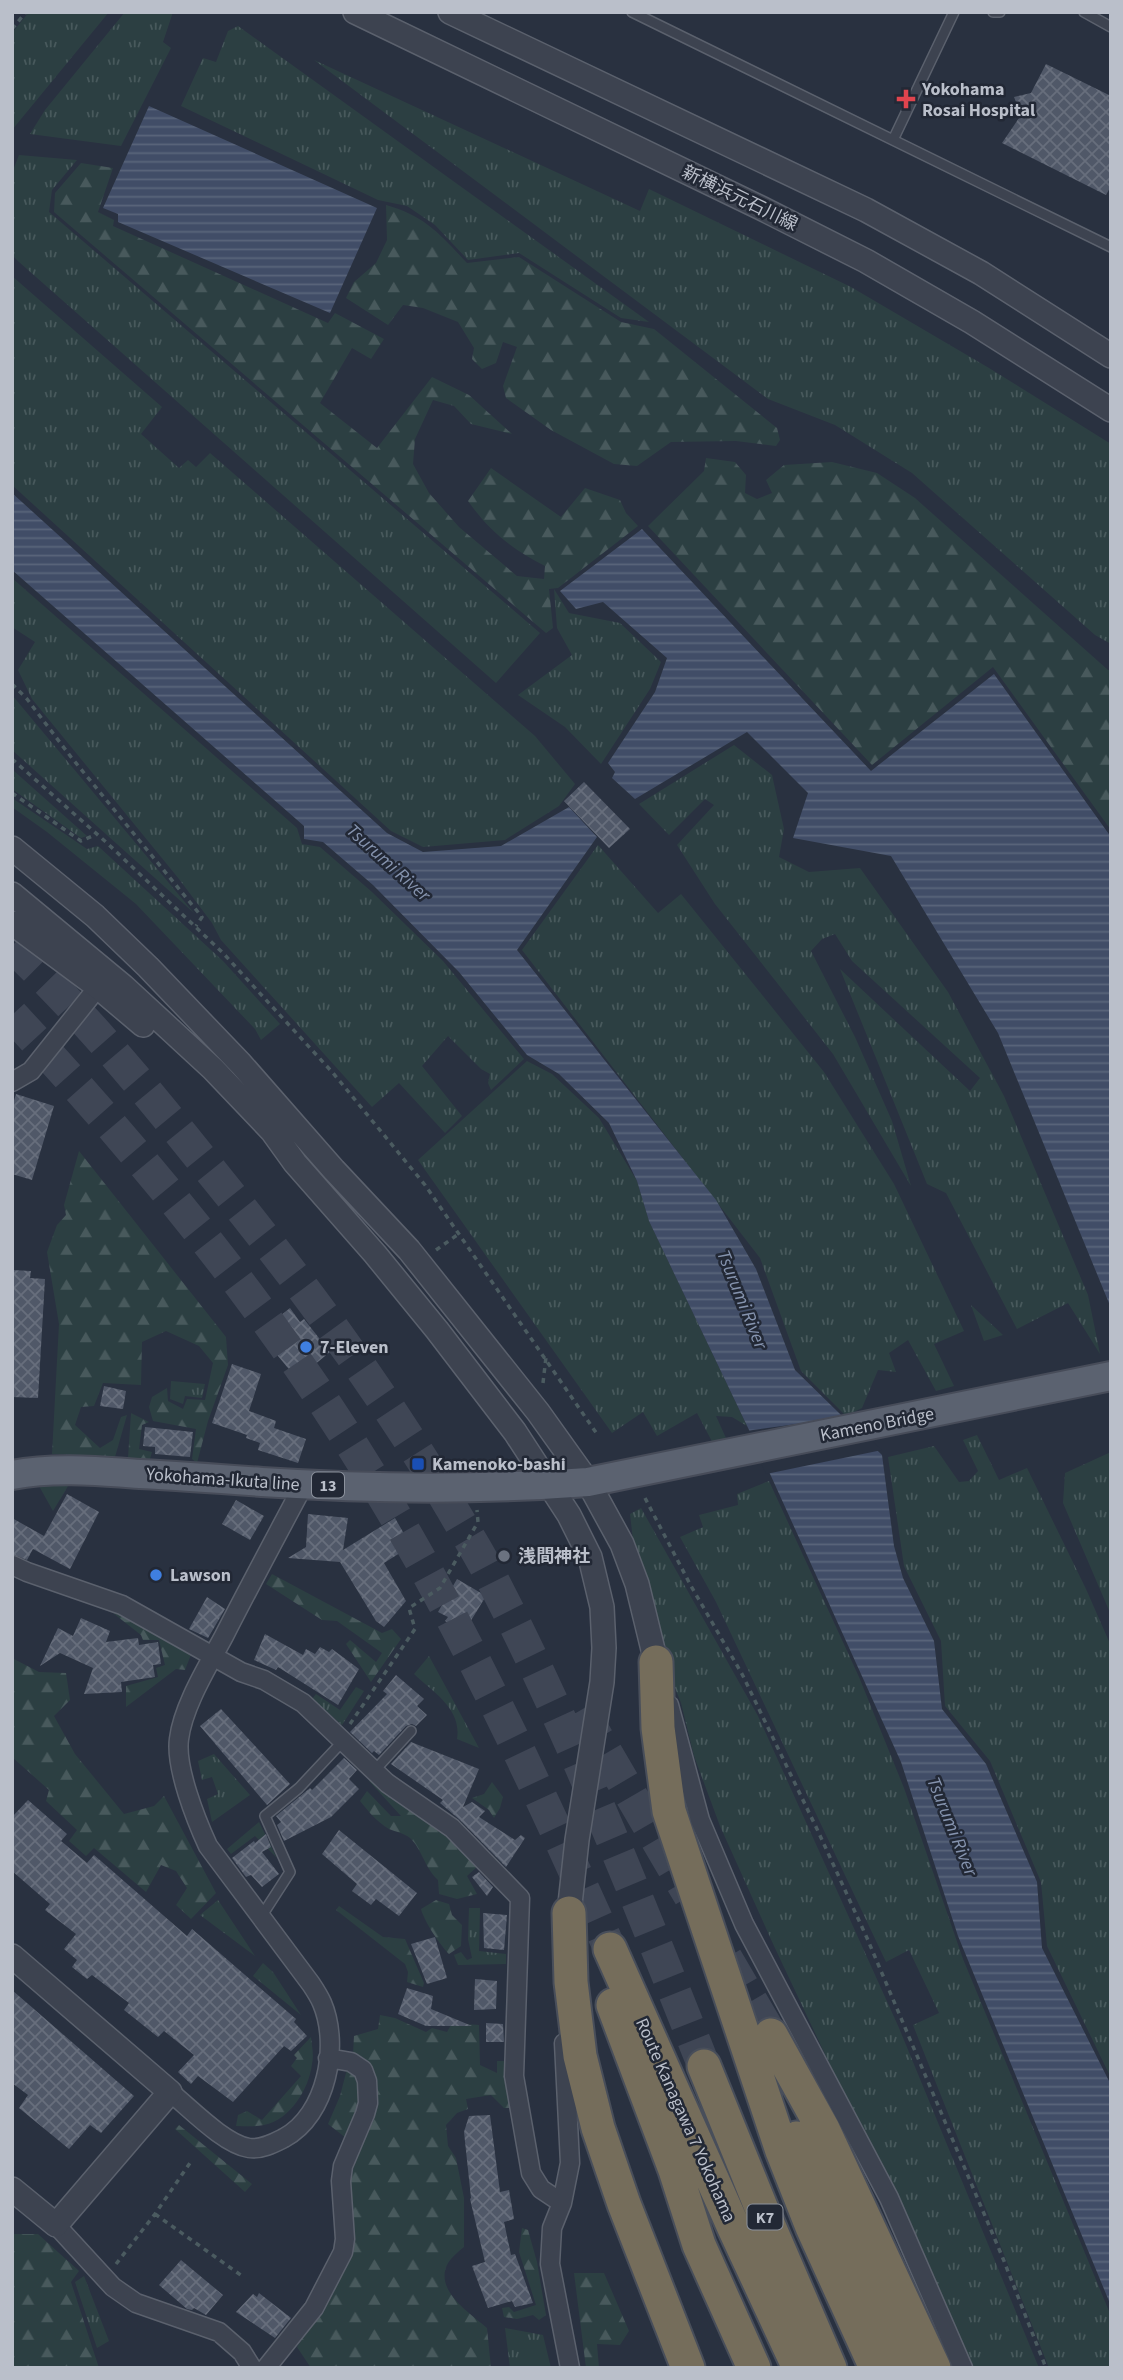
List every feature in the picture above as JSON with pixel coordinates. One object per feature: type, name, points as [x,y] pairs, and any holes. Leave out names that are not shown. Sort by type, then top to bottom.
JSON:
[{"type":"highway","points":[[656,1662],[658,1728],[669,1811],[797,2189],[876,2368]]},
{"type":"highway","points":[[569,1913],[571,1982],[580,2056],[598,2128],[624,2204],[688,2368]]},
{"type":"highway","name":"Route Kanagawa 7 Yokohama","points":[[754,2368],[699,2245],[675,2170],[641,2085],[603,1952],[799,2368]]},
{"type":"highway","points":[[732,2003],[771,2089],[835,2210],[909,2368]]},
{"type":"highway","points":[[771,2035],[829,2141],[934,2368]]},
{"type":"highway","name":"Route Kanagawa 7 Yokohama","points":[[704,2066],[830,2368]]},
{"type":"highway","points":[[598,2128],[707,2368]]},
{"type":"main road","name":"Kameno Bridge","points":[[642,1470],[1111,1376]]},
{"type":"main road","name":"Yokohama-Ikuta line","points":[[12,1475],[83,1470],[304,1485],[477,1486],[588,1482],[642,1470]]},
{"type":"street","name":"新横浜元石川線","points":[[355,12],[866,261],[972,322],[1111,410]]},
{"type":"street","points":[[450,12],[866,210],[981,274],[1111,356]]},
{"type":"street","points":[[12,848],[94,916],[148,967],[241,1064],[409,1250],[538,1412],[588,1482],[630,1564],[700,1820],[744,1924],[889,2198],[963,2368]]},
{"type":"street","points":[[12,876],[130,975],[334,1170]]},
{"type":"street","points":[[12,894],[123,986],[213,1069],[272,1131],[295,1163],[437,1330],[515,1432],[551,1485],[590,1557],[602,1607],[602,1682],[577,1840],[562,1988],[570,2163],[562,2203],[552,2228],[551,2264],[570,2368]]},
{"type":"street","points":[[12,923],[98,987],[174,1051],[295,1163]]},
{"type":"street","points":[[12,1082],[31,1071],[98,987]]},
{"type":"street","points":[[12,1956],[170,2092],[235,2144],[251,2149],[270,2145],[300,2127],[312,2113],[323,2089],[330,2042],[323,2004],[208,1846],[197,1822],[182,1770],[178,1741],[183,1721],[214,1655],[304,1485]]},
{"type":"street","points":[[12,1565],[122,1605],[303,1703],[387,1783],[452,1828],[520,1898],[514,2076],[531,2173],[541,2189],[562,2203]]},
{"type":"street","points":[[266,2368],[314,2308],[343,2252],[343,2165],[365,2114],[368,2081],[363,2070],[351,2062],[328,2058]]},
{"type":"street","points":[[56,2225],[170,2092]]},
{"type":"street","points":[[12,2189],[56,2225],[113,2287],[136,2304],[219,2332],[242,2352],[252,2368]]},
{"type":"lane","points":[[632,12],[1111,247]]},
{"type":"lane","points":[[893,140],[954,12]]},
{"type":"lane","points":[[993,12],[1000,12]]},
{"type":"lane","points":[[1084,12],[1111,27]]},
{"type":"lane","points":[[375,1770],[411,1731]]},
{"type":"lane","points":[[261,1917],[289,1872],[265,1816],[299,1788],[343,1739]]},
{"type":"path","points":[[12,29],[26,12]]},
{"type":"path","points":[[12,684],[27,699],[71,758],[202,917],[196,926]]},
{"type":"path","points":[[12,759],[196,926],[333,1073],[425,1185],[597,1434]]},
{"type":"path","points":[[12,793],[81,841],[97,834]]},
{"type":"path","points":[[435,1252],[460,1233]]},
{"type":"path","points":[[542,1393],[546,1357]]},
{"type":"path","points":[[343,1739],[415,1629],[409,1608],[440,1588],[478,1522],[477,1486]]},
{"type":"path","points":[[645,1498],[691,1586],[742,1674],[817,1829],[867,1938],[1002,2256],[1046,2368]]},
{"type":"path","points":[[114,2265],[155,2214],[192,2160]]},
{"type":"path","points":[[155,2214],[242,2276]]},
{"type":"green space","points":[[29,12],[109,12],[12,130],[12,33]]},
{"type":"green space","points":[[125,12],[173,12],[163,42],[171,48],[121,146],[30,134],[45,110]]},
{"type":"green space","points":[[238,26],[649,322],[621,318],[519,253],[468,260],[435,225],[407,206],[378,200],[181,106],[203,58],[216,62],[228,31]]},
{"type":"green space","points":[[314,60],[640,211],[649,189],[851,287],[1111,444],[1111,644],[1095,635],[912,473],[835,425],[768,399]]},
{"type":"green space","points":[[19,155],[77,160],[52,190],[49,212],[540,633],[496,683],[12,255],[12,173]]},
{"type":"green space","points":[[81,163],[113,168],[98,212],[114,220],[113,226],[328,323],[335,313],[384,339],[371,359],[352,348],[320,403],[377,448],[432,377],[469,395],[512,434],[471,424],[454,406],[433,400],[415,439],[413,464],[429,493],[459,527],[517,576],[544,579],[545,566],[502,539],[468,501],[491,468],[561,517],[585,488],[620,500],[626,513],[638,526],[558,588],[549,589],[553,628],[546,633],[54,212],[55,193]]},
{"type":"green space","points":[[386,205],[422,221],[467,263],[519,257],[621,322],[654,329],[777,428],[780,440],[776,446],[736,441],[671,442],[637,466],[614,464],[551,430],[506,398],[503,386],[517,347],[503,342],[496,363],[482,369],[472,359],[474,348],[458,322],[423,308],[403,305],[388,325],[346,298],[354,282],[376,263],[387,240]]},
{"type":"green space","points":[[12,276],[162,407],[141,434],[179,468],[188,460],[196,467],[210,453],[535,736],[575,784],[559,806],[505,840],[423,847],[391,831],[12,485]]},
{"type":"green space","points":[[706,458],[735,462],[746,475],[745,493],[757,499],[772,493],[766,480],[784,465],[832,462],[877,473],[915,498],[1111,670],[1111,830],[993,667],[872,765],[648,526],[704,471]]},
{"type":"green space","points":[[12,578],[297,828],[302,844],[320,847],[372,892],[443,961],[524,1059],[491,1090],[488,1083],[490,1074],[481,1069],[448,1036],[422,1066],[462,1116],[445,1133],[399,1083],[372,1107],[221,940],[212,923],[179,879],[32,699],[18,670],[35,642],[12,627]]},
{"type":"green space","points":[[554,589],[569,613],[620,623],[661,662],[650,689],[601,764],[565,727],[518,695],[572,655],[557,628]]},
{"type":"green space","points":[[12,695],[194,913],[12,750]]},
{"type":"green space","points":[[734,745],[772,775],[784,829],[779,857],[809,872],[860,868],[948,992],[1004,1096],[1088,1295],[1100,1354],[1068,1303],[1017,1329],[946,1193],[927,1184],[840,969],[970,1091],[980,1078],[852,961],[835,934],[822,939],[811,951],[855,1037],[892,1121],[911,1186],[833,1054],[715,904],[677,845],[714,805],[705,799],[669,835],[639,804]]},
{"type":"green space","points":[[14,771],[87,836],[81,838],[12,789]]},
{"type":"green space","points":[[12,798],[87,849],[98,846],[223,961],[280,1024],[261,1040],[255,1029],[136,904],[12,807]]},
{"type":"green space","points":[[598,845],[658,913],[681,894],[824,1072],[894,1184],[964,1331],[934,1344],[954,1386],[936,1391],[908,1340],[889,1353],[896,1372],[878,1370],[862,1408],[846,1416],[801,1371],[760,1258],[522,950]]},
{"type":"green space","points":[[527,1061],[552,1074],[599,1118],[637,1181],[649,1221],[747,1426],[732,1417],[716,1416],[730,1447],[717,1451],[697,1413],[657,1436],[643,1412],[612,1433],[418,1160]]},
{"type":"green space","points":[[79,1151],[226,1337],[228,1365],[208,1421],[197,1463],[192,1459],[196,1429],[153,1421],[149,1407],[152,1397],[167,1388],[168,1401],[183,1409],[187,1399],[205,1400],[213,1363],[199,1346],[166,1331],[142,1342],[141,1385],[103,1383],[94,1406],[81,1407],[75,1425],[100,1448],[113,1440],[121,1417],[127,1415],[115,1457],[52,1454],[59,1324],[47,1252],[57,1225],[66,1215],[64,1205]]},
{"type":"green space","points":[[971,1305],[1003,1335],[984,1341]]},
{"type":"green space","points":[[171,1381],[205,1384],[202,1398],[185,1396],[183,1404],[170,1399]]},
{"type":"green space","points":[[131,1413],[149,1422],[142,1425],[139,1449],[152,1452],[150,1459],[128,1458]]},
{"type":"green space","points":[[977,1435],[999,1480],[1027,1468],[1111,1646],[1111,2078],[1047,1946],[1041,1882],[990,1761],[945,1706],[941,1641],[904,1566],[888,1457],[934,1446],[959,1482],[969,1481],[978,1471],[963,1440]]},
{"type":"green space","points":[[1111,1452],[1111,1615],[1063,1503],[1065,1473]]},
{"type":"green space","points":[[769,1481],[859,1677],[904,1788],[963,1959],[1111,2316],[1111,2368],[1049,2368],[913,2025],[939,2013],[909,1950],[886,1962],[716,1602],[680,1537],[703,1527],[699,1515],[738,1505],[737,1494]]},
{"type":"green space","points":[[52,1482],[68,1486],[53,1511],[39,1486]]},
{"type":"green space","points":[[641,1508],[758,1716],[899,2028],[1039,2368],[968,2368],[899,2211],[720,1826],[694,1756],[681,1703],[667,1668],[635,1557],[630,1514]]},
{"type":"green space","points":[[272,1574],[382,1633],[392,1629],[401,1639],[371,1682],[346,1644],[350,1640],[376,1662],[382,1653],[337,1621],[322,1620],[266,1584]]},
{"type":"green space","points":[[99,1602],[192,1652],[185,1670],[176,1669],[126,1707],[126,1686],[158,1677],[156,1668],[165,1665],[159,1640],[143,1640],[141,1635]]},
{"type":"green space","points":[[429,1656],[479,1748],[457,1739],[457,1728],[451,1710],[414,1674]]},
{"type":"green space","points":[[12,1658],[39,1672],[66,1673],[70,1700],[54,1716],[75,1754],[124,1814],[154,1806],[164,1796],[216,1893],[191,1919],[176,1905],[187,1888],[176,1871],[161,1865],[146,1892],[94,1848],[86,1856],[69,1841],[77,1830],[46,1801],[49,1790],[12,1757]]},
{"type":"green space","points":[[356,1687],[364,1691],[342,1725],[312,1699],[316,1694],[340,1710]]},
{"type":"green space","points":[[214,1754],[250,1795],[212,1822],[207,1799],[218,1794],[212,1777],[202,1780],[198,1761]]},
{"type":"green space","points":[[373,1775],[452,1836],[478,1866],[467,1876],[477,1894],[457,1899],[439,1894],[438,1880],[429,1870],[414,1842],[408,1836],[381,1823],[360,1801],[367,1791],[391,1816],[401,1816],[369,1781]]},
{"type":"green space","points":[[492,1782],[503,1797],[494,1818],[489,1810],[472,1798],[484,1794]]},
{"type":"green space","points":[[259,1822],[277,1858],[255,1836],[231,1854],[227,1849]]},
{"type":"green space","points":[[218,1900],[255,1956],[200,1915]]},
{"type":"green space","points":[[436,1900],[449,1904],[452,1915],[462,1925],[461,1946],[449,1954],[433,1933],[421,1909]]},
{"type":"green space","points":[[339,1906],[383,1937],[405,1939],[424,1983],[423,1987],[407,1982],[405,1964],[336,1910]]},
{"type":"green space","points":[[469,1908],[480,1908],[479,1951],[506,1954],[506,1964],[458,1965],[454,1955],[461,1952],[467,1960],[472,1958],[468,1939]]},
{"type":"green space","points":[[263,1963],[273,1972],[301,2015],[253,1976]]},
{"type":"green space","points":[[380,2015],[395,2018],[426,2032],[432,2028],[447,2032],[452,2023],[479,2025],[480,2065],[497,2073],[497,2061],[507,2061],[512,2108],[504,2108],[491,2095],[466,2099],[468,2109],[457,2113],[446,2125],[448,2146],[456,2158],[464,2198],[464,2247],[448,2263],[445,2282],[463,2308],[487,2328],[491,2368],[311,2368],[297,2347],[330,2295],[350,2179],[375,2103],[353,2054],[354,2036],[378,2029]]},
{"type":"green space","points":[[311,2037],[313,2058],[310,2074],[297,2102],[273,2122],[236,2126],[238,2115],[247,2111],[262,2120],[301,2076],[291,2066],[297,2058],[294,2055]]},
{"type":"green space","points":[[347,2069],[360,2084],[361,2093],[358,2111],[346,2138],[328,2124],[340,2096]]},
{"type":"green space","points":[[179,2125],[252,2184],[245,2192],[175,2129]]},
{"type":"green space","points":[[522,2228],[528,2230],[537,2262],[546,2315],[539,2320],[533,2315],[517,2319],[504,2317],[502,2308],[509,2307],[514,2312],[536,2305],[519,2252]]},
{"type":"green space","points":[[12,2234],[38,2234],[79,2271],[71,2282],[99,2368],[12,2368]]},
{"type":"green space","points":[[574,2273],[604,2273],[629,2331],[620,2345],[597,2344],[599,2368],[586,2368]]},
{"type":"green space","points":[[84,2276],[109,2341],[97,2348],[75,2282]]},
{"type":"green space","points":[[505,2328],[543,2335],[551,2368],[510,2368]]},
{"type":"water","points":[[149,106],[377,208],[330,313],[118,222],[118,214],[103,208]]},
{"type":"water","name":"Tsurumi River","points":[[12,493],[387,833],[423,852],[501,846],[569,807],[597,837],[517,950],[716,1200],[756,1269],[795,1370],[882,1455],[894,1546],[903,1578],[934,1641],[942,1709],[986,1764],[1037,1882],[1042,1948],[1111,2085],[1111,2306],[958,1936],[901,1762],[771,1476],[649,1221],[637,1181],[609,1123],[559,1074],[527,1055],[459,972],[373,885],[323,842],[304,839],[304,826],[12,570]]},
{"type":"water","points":[[642,529],[871,771],[994,674],[1111,837],[1111,1308],[998,1033],[891,856],[793,838],[808,793],[747,732],[635,799],[612,778],[615,772],[608,763],[655,692],[667,658],[603,602],[576,609],[560,591]]},
{"type":"pier","points":[[848,1417],[882,1450],[766,1474],[746,1431]]},
{"type":"building","points":[[1046,64],[1111,96],[1111,186],[1106,195],[1002,143],[1021,115],[1014,97],[1031,93]]},
{"type":"building","points":[[584,782],[630,829],[609,848],[564,801]]},
{"type":"building","points":[[16,1094],[54,1106],[32,1180],[12,1174],[12,1107]]},
{"type":"building","points":[[12,1270],[31,1271],[30,1278],[45,1279],[38,1398],[12,1397]]},
{"type":"building","points":[[290,1308],[300,1322],[304,1319],[330,1352],[297,1379],[259,1333]]},
{"type":"building","points":[[232,1364],[261,1374],[249,1411],[276,1421],[274,1428],[306,1439],[298,1463],[258,1450],[260,1443],[246,1438],[247,1435],[212,1423]]},
{"type":"building","points":[[104,1386],[126,1391],[123,1409],[100,1406]]},
{"type":"building","points":[[145,1427],[193,1432],[190,1457],[155,1454],[155,1447],[143,1446]]},
{"type":"building","points":[[67,1494],[99,1512],[70,1569],[33,1549],[27,1560],[12,1554],[12,1518],[44,1536]]},
{"type":"building","points":[[236,1500],[264,1516],[250,1540],[222,1524]]},
{"type":"building","points":[[308,1514],[348,1518],[343,1550],[395,1518],[411,1546],[384,1563],[406,1601],[384,1627],[376,1621],[340,1562],[288,1558],[306,1547]]},
{"type":"building","points":[[457,1579],[486,1596],[464,1632],[445,1621],[448,1617],[438,1612]]},
{"type":"building","points":[[207,1597],[225,1609],[208,1638],[189,1629]]},
{"type":"building","points":[[81,1618],[110,1631],[106,1642],[138,1638],[139,1645],[158,1642],[161,1664],[153,1665],[155,1677],[121,1682],[122,1692],[84,1694],[93,1668],[60,1653],[40,1666],[58,1628],[73,1636]]},
{"type":"building","points":[[265,1634],[303,1655],[306,1649],[315,1654],[320,1647],[329,1652],[332,1649],[359,1669],[338,1705],[278,1667],[276,1670],[254,1660]]},
{"type":"building","points":[[396,1675],[424,1699],[417,1706],[427,1715],[416,1726],[406,1726],[379,1755],[374,1751],[372,1753],[350,1732],[387,1694],[383,1691]]},
{"type":"building","points":[[221,1709],[290,1784],[267,1805],[200,1726]]},
{"type":"building","points":[[411,1742],[479,1769],[463,1807],[472,1802],[485,1811],[479,1817],[515,1840],[521,1835],[525,1838],[506,1867],[440,1803],[443,1800],[391,1764]]},
{"type":"building","points":[[344,1758],[357,1770],[349,1779],[359,1789],[331,1817],[284,1841],[277,1825],[281,1822],[276,1816],[310,1788],[312,1790]]},
{"type":"building","points":[[28,1800],[67,1834],[61,1841],[87,1863],[94,1855],[187,1936],[192,1929],[296,2019],[294,2022],[307,2036],[291,2051],[284,2046],[233,2102],[198,2076],[191,2084],[178,2072],[194,2055],[164,2031],[158,2037],[124,2010],[129,2003],[92,1975],[87,1979],[72,1967],[77,1960],[64,1949],[76,1934],[45,1910],[50,1904],[12,1871],[12,1817]]},
{"type":"building","points":[[339,1830],[417,1893],[399,1916],[376,1899],[371,1905],[352,1891],[357,1884],[322,1854]]},
{"type":"building","points":[[266,1834],[271,1847],[262,1852],[279,1874],[262,1887],[251,1875],[246,1877],[232,1858]]},
{"type":"building","points":[[479,1872],[493,1887],[487,1896],[472,1877]]},
{"type":"building","points":[[483,1913],[507,1915],[504,1950],[484,1948]]},
{"type":"building","points":[[435,1937],[447,1978],[427,1984],[411,1944]]},
{"type":"building","points":[[475,1979],[497,1981],[496,2009],[474,2010]]},
{"type":"building","points":[[407,1988],[433,1996],[431,2009],[472,2026],[426,2026],[398,2014]]},
{"type":"building","points":[[12,1990],[134,2096],[101,2133],[90,2125],[69,2149],[19,2108],[28,2095],[12,2083]]},
{"type":"building","points":[[486,2023],[503,2024],[504,2042],[486,2042]]},
{"type":"building","points":[[490,2115],[500,2192],[509,2190],[514,2219],[504,2222],[511,2255],[515,2254],[533,2303],[515,2307],[512,2301],[488,2308],[472,2266],[485,2262],[470,2199],[464,2132],[469,2116]]},
{"type":"building","points":[[181,2260],[223,2295],[206,2315],[194,2308],[187,2309],[159,2285]]},
{"type":"building","points":[[259,2293],[291,2318],[275,2338],[236,2312],[253,2294],[257,2297]]},
{"type":"tunnel","points":[[12,946],[120,1060],[250,1220],[341,1340],[425,1464],[486,1568],[550,1697],[629,1880],[704,2066]]},
{"type":"tunnel","points":[[12,1015],[110,1124],[203,1236],[290,1352],[331,1412],[404,1531],[468,1648],[527,1767],[610,1949]]},
{"type":"tunnel","points":[[581,1710],[690,1896]]},
{"type":"tunnel","points":[[726,1958],[771,2035]]},
{"type":"place","name":"Yokohama Rosai Hospital","points":[[906,99]]},
{"type":"place","name":"7-Eleven","points":[[306,1347]]},
{"type":"place","name":"Kamenoko-bashi","points":[[418,1464]]},
{"type":"place","name":"浅間神社","points":[[504,1556]]},
{"type":"place","name":"Lawson","points":[[156,1575]]}]
